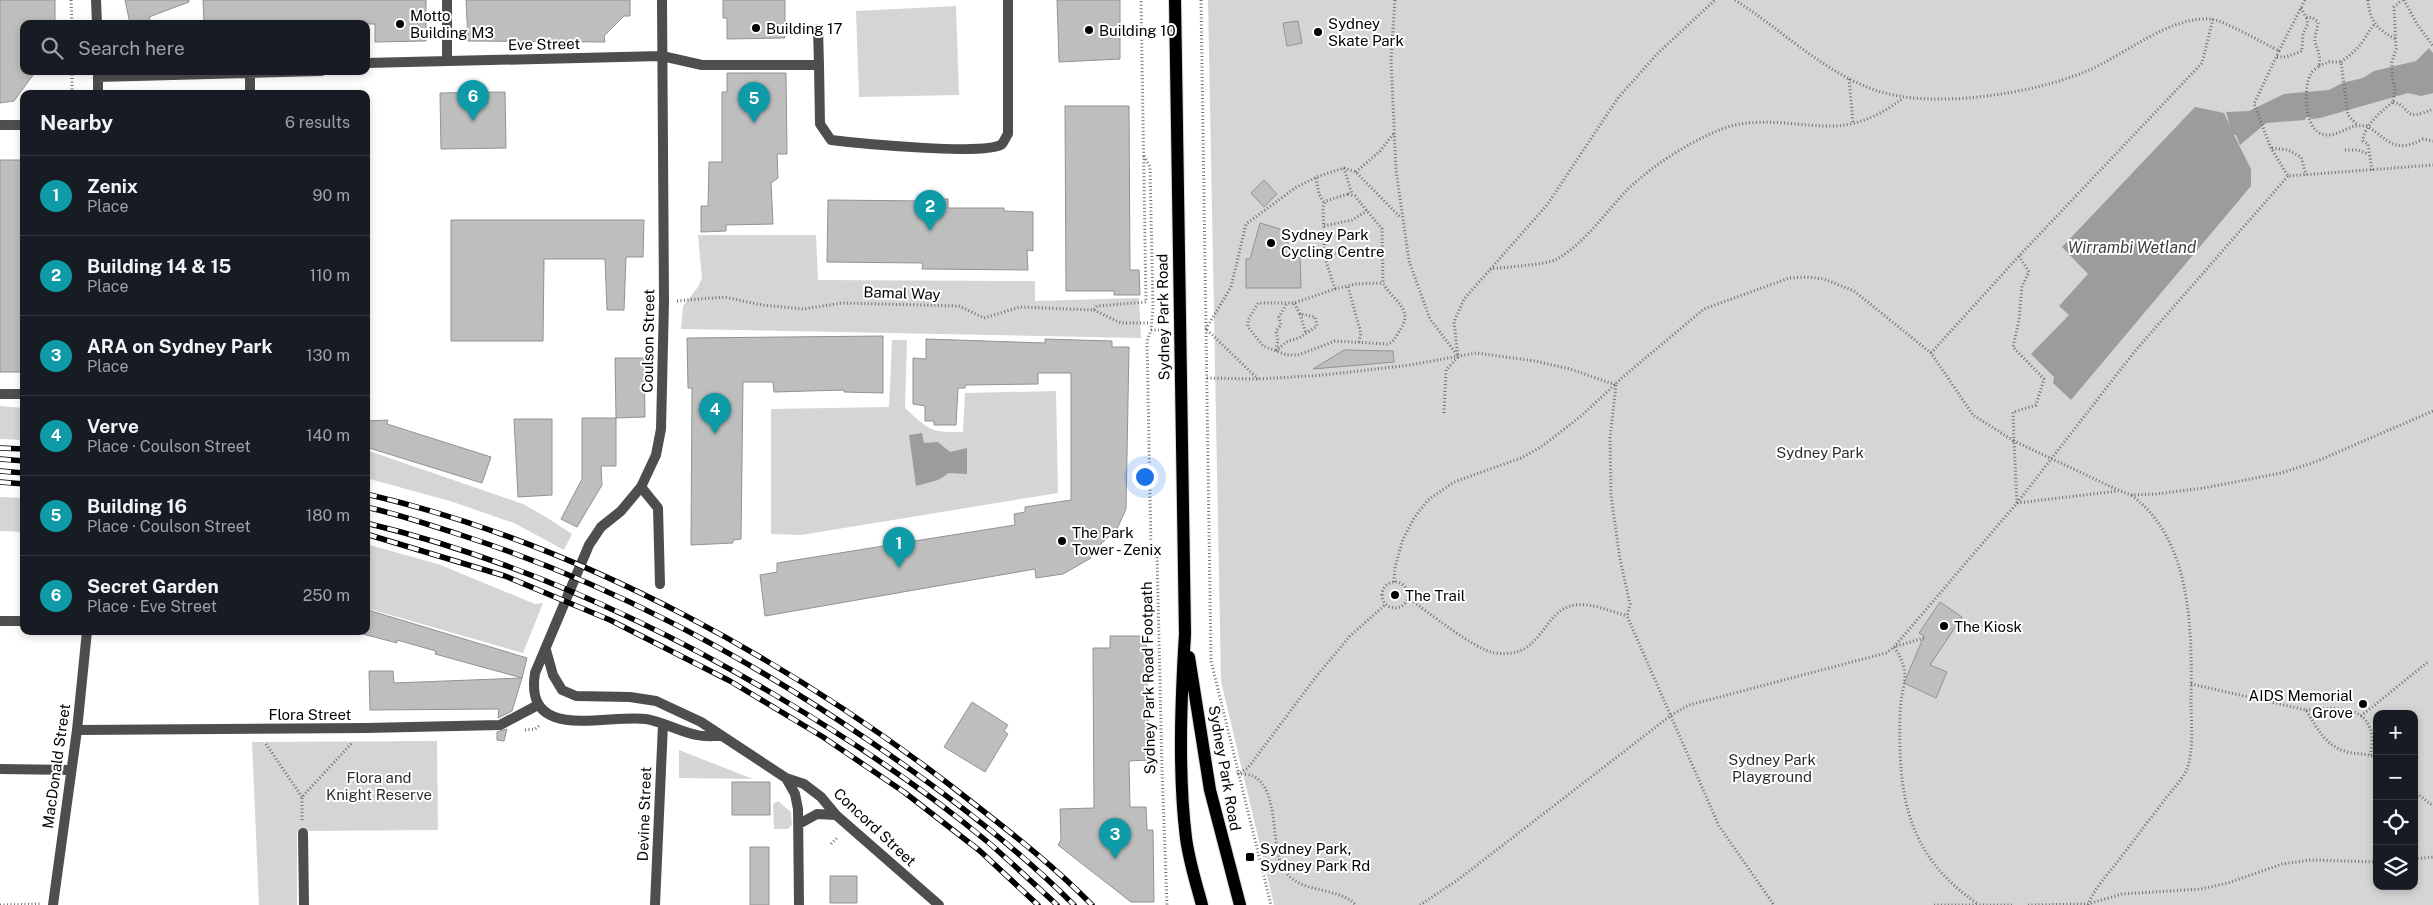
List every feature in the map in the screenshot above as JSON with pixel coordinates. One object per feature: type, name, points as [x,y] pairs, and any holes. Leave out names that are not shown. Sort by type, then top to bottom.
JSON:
[{"type":"main road","name":"Sydney Park Road","points":[[1174,0],[1185,634],[1181,694],[1186,838],[1202,905]]},
{"type":"main road","name":"Sydney Park Road","points":[[1185,634],[1210,790],[1240,905]]},
{"type":"street","points":[[96,0],[97,20]]},
{"type":"street","points":[[446,0],[447,61]]},
{"type":"street","name":"Coulson Street","points":[[538,705],[533,687],[535,673],[594,535],[621,511],[641,487],[656,455],[661,429],[664,301],[662,0]]},
{"type":"street","points":[[818,29],[820,124],[831,140],[961,150],[992,148],[1002,144],[1008,134],[1008,0]]},
{"type":"street","name":"Eve Street","points":[[370,63],[662,56],[702,65],[819,65]]},
{"type":"street","points":[[98,75],[98,90]]},
{"type":"street","points":[[250,75],[250,90]]},
{"type":"street","points":[[0,125],[20,125]]},
{"type":"street","points":[[0,394],[20,394]]},
{"type":"street","points":[[641,487],[658,508],[660,584]]},
{"type":"street","points":[[0,621],[20,621]]},
{"type":"street","name":"MacDonald Street","points":[[53,904],[77,730],[87,635]]},
{"type":"street","points":[[546,650],[557,682],[562,690],[571,694],[594,698],[630,697],[656,701],[701,722],[786,778],[798,801],[798,905]]},
{"type":"street","points":[[538,705],[550,715],[565,720],[645,719],[698,735],[720,736]]},
{"type":"street","name":"Flora Street","points":[[77,730],[500,725],[538,705]]},
{"type":"street","name":"Devine Street","points":[[655,905],[663,724]]},
{"type":"street","points":[[0,769],[71,770]]},
{"type":"street","name":"Concord Street","points":[[786,778],[804,784],[820,796],[836,815],[939,905]]},
{"type":"street","points":[[798,824],[818,814],[836,815]]},
{"type":"street","points":[[303,833],[304,905]]},
{"type":"path","points":[[71,0],[72,20]]},
{"type":"path","points":[[1141,0],[1143,155]]},
{"type":"path","points":[[1201,0],[1211,661],[1237,774],[1271,905]]},
{"type":"path","points":[[1395,0],[1391,59],[1394,133],[1396,170],[1409,261],[1430,319],[1458,357]]},
{"type":"path","points":[[1444,413],[1446,370],[1458,357],[1454,322],[1464,299],[1546,205],[1618,98],[1657,54],[1715,0]]},
{"type":"path","points":[[1735,0],[1849,80],[1876,91],[1904,98],[1965,98],[2013,93],[2044,86],[2087,71],[2186,20],[2213,19],[2280,51]]},
{"type":"path","points":[[2288,176],[2272,148],[2254,108],[2255,98],[2305,0]]},
{"type":"path","points":[[2368,0],[2369,12],[2375,24],[2384,34],[2396,39]]},
{"type":"path","points":[[2375,24],[2354,51],[2341,62],[2330,62],[2319,66],[2310,75],[2306,116],[2310,125],[2319,134],[2328,136],[2358,126],[2368,126],[2373,123],[2382,110],[2393,102],[2395,90],[2392,77],[2392,62],[2396,49],[2394,7],[2403,0],[2433,46]]},
{"type":"path","points":[[2276,57],[2286,57],[2302,51],[2303,34],[2308,24],[2301,8]]},
{"type":"path","points":[[2306,17],[2313,18],[2318,22],[2315,41],[2320,54],[2319,66]]},
{"type":"path","points":[[1931,353],[2019,256],[2202,63],[2213,19]]},
{"type":"path","points":[[2341,62],[2348,116],[2358,126]]},
{"type":"path","points":[[72,75],[72,90]]},
{"type":"path","points":[[1849,80],[1853,123]]},
{"type":"path","points":[[1490,269],[1556,260],[1574,248],[1629,189],[1644,177],[1696,140],[1724,128],[1753,122],[1834,126],[1853,123],[1878,115],[1904,98]]},
{"type":"path","points":[[2393,102],[2411,115],[2422,114],[2433,109]]},
{"type":"path","points":[[2368,126],[2383,140],[2397,145],[2410,145],[2423,139],[2433,141]]},
{"type":"path","points":[[2368,126],[2363,141],[2368,144],[2368,154],[2372,170]]},
{"type":"path","points":[[1356,172],[1380,151],[1394,133]]},
{"type":"path","points":[[2272,148],[2288,150],[2301,157],[2306,175]]},
{"type":"path","points":[[2345,150],[2358,150],[2368,154]]},
{"type":"path","name":"Bamal Way","points":[[664,301],[724,297],[762,305],[803,309],[842,303],[959,306],[977,317],[984,318],[1020,307],[1094,310],[1097,306],[1146,302],[1143,155]]},
{"type":"path","name":"Sydney Park Road Footpath","points":[[1143,155],[1150,167],[1153,308],[1147,341],[1151,550],[1157,555],[1167,905]]},
{"type":"path","points":[[1420,905],[1459,879],[1670,716],[1689,705],[1886,653],[1894,647],[2017,503],[2135,350],[2288,176],[2433,165]]},
{"type":"path","points":[[1206,330],[1231,287],[1246,224],[1295,188],[1344,168],[1356,172],[1402,218]]},
{"type":"path","points":[[1344,168],[1352,194],[1382,229],[1383,283],[1386,290],[1395,296],[1405,316],[1405,324],[1391,343],[1331,342],[1292,356],[1263,346],[1248,327],[1248,320],[1258,303],[1294,303],[1334,289],[1361,283],[1383,283]]},
{"type":"path","points":[[1316,178],[1319,194],[1324,203],[1325,254],[1334,289]]},
{"type":"path","points":[[1324,203],[1352,194]]},
{"type":"path","points":[[1324,226],[1352,220],[1367,211]]},
{"type":"path","points":[[1325,254],[1382,252]]},
{"type":"path","points":[[2017,503],[2014,412],[2036,404],[2044,378],[2013,347],[2019,320],[2022,286],[2029,272],[2019,256]]},
{"type":"path","points":[[1394,582],[1395,567],[1403,539],[1414,518],[1428,500],[1454,482],[1521,458],[1541,447],[1704,309],[1790,278],[1824,279],[1854,292],[1931,353],[1973,415],[2014,441],[2131,495],[2147,507],[2164,529],[2175,556],[2183,586],[2192,684],[2192,735],[2188,766],[2176,785],[2100,884],[2088,904]]},
{"type":"path","points":[[1348,286],[1361,333],[1359,342]]},
{"type":"path","points":[[1276,351],[1278,341],[1276,331],[1281,325],[1279,317],[1287,302]]},
{"type":"path","points":[[1294,303],[1300,314],[1306,334]]},
{"type":"path","points":[[1094,310],[1121,323],[1151,324]]},
{"type":"path","points":[[1276,351],[1286,342],[1306,334],[1316,326],[1315,317],[1300,314]]},
{"type":"path","points":[[1150,330],[1159,330]]},
{"type":"path","points":[[1201,330],[1206,330],[1258,379]]},
{"type":"path","points":[[1207,378],[1258,379],[1324,375],[1410,365],[1476,353],[1535,361],[1570,369],[1616,385]]},
{"type":"path","points":[[1616,385],[1610,438],[1611,496],[1620,559],[1630,604],[1627,616],[1719,826],[1774,905]]},
{"type":"path","points":[[2131,495],[2178,493],[2281,473],[2315,462],[2433,411]]},
{"type":"path","points":[[2017,503],[2118,490]]},
{"type":"path","points":[[1394,582],[1406,586],[1408,598],[1404,605],[1397,608],[1386,604],[1382,596],[1384,588],[1394,582]]},
{"type":"path","points":[[1408,598],[1472,642],[1493,653],[1514,653],[1529,647],[1557,614],[1574,605],[1591,606],[1627,616]]},
{"type":"path","points":[[1237,774],[1248,768],[1315,678],[1350,636],[1386,604]]},
{"type":"path","points":[[1894,647],[1924,638]]},
{"type":"path","points":[[1894,647],[1900,656],[1906,684],[1900,711],[1901,752],[1904,788],[1912,825],[1923,851],[1936,868],[1959,891],[1978,904]]},
{"type":"path","points":[[2362,716],[2429,661]]},
{"type":"path","points":[[2192,684],[2306,710],[2344,708],[2362,716],[2371,731],[2371,755],[2347,752],[2325,741],[2306,710]]},
{"type":"path","points":[[302,797],[366,728]]},
{"type":"path","points":[[256,729],[302,797],[303,833]]},
{"type":"path","points":[[1237,774],[1253,776],[1262,784],[1271,802],[1282,866],[1288,876],[1298,882],[1337,892],[1356,905]]},
{"type":"path","points":[[2418,794],[2433,806]]},
{"type":"path","points":[[831,844],[836,838]]},
{"type":"path","points":[[2418,859],[2433,857]]},
{"type":"path","points":[[2028,905],[2088,904],[2122,894],[2202,889],[2228,883],[2282,864],[2311,860],[2373,862]]},
{"type":"path","points":[[0,905],[53,904]]},
{"type":"path","points":[[1934,905],[2012,905]]},
{"type":"green space","name":"Sydney Park","points":[[1208,0],[2433,0],[2433,905],[1274,905],[1221,681]]},
{"type":"green space","points":[[956,6],[959,95],[859,97],[856,11]]},
{"type":"green space","points":[[698,235],[816,235],[818,280],[1035,281],[1035,301],[1139,298],[1141,338],[681,329],[683,306],[698,287],[702,278]]},
{"type":"green space","points":[[892,340],[907,340],[905,408],[925,426],[937,431],[963,432],[965,393],[1056,391],[1058,493],[801,535],[771,534],[771,409],[889,407]]},
{"type":"green space","points":[[0,406],[20,408],[20,440],[0,439]]},
{"type":"green space","points":[[370,451],[523,504],[572,534],[564,550],[514,523],[450,501],[370,479]]},
{"type":"green space","points":[[0,497],[20,498],[20,532],[0,531]]},
{"type":"green space","points":[[370,545],[438,564],[535,604],[543,603],[523,653],[370,609]]},
{"type":"green space","name":"Flora and Knight Reserve","points":[[437,741],[438,830],[297,831],[297,905],[259,905],[252,742]]},
{"type":"green space","points":[[679,750],[753,779],[679,778]]},
{"type":"green space","points":[[778,801],[791,812],[792,825],[788,829],[774,829],[773,804]]},
{"type":"water","name":"Wirrambi Wetland","points":[[2429,48],[2433,53],[2433,93],[2421,96],[2408,93],[2320,118],[2312,119],[2307,116],[2305,120],[2266,123],[2240,145],[2236,135],[2234,135],[2251,169],[2251,186],[2071,400],[2053,383],[2054,377],[2031,354],[2069,315],[2059,306],[2088,274],[2062,247],[2195,107],[2224,113],[2230,126],[2226,112],[2249,111],[2284,94],[2329,90],[2342,83],[2363,78],[2374,71],[2416,61]]},
{"type":"water","points":[[922,433],[924,443],[938,442],[950,452],[967,448],[967,474],[949,473],[938,480],[916,486],[909,435]]},
{"type":"building","points":[[0,0],[55,0],[55,20],[20,20],[20,75],[33,75],[22,90],[20,90],[14,101],[0,103]]},
{"type":"building","points":[[125,0],[189,0],[189,2],[149,17],[150,20],[129,20]]},
{"type":"building","points":[[203,0],[426,0],[426,41],[375,42],[375,24],[370,24],[370,20],[204,20]]},
{"type":"building","points":[[466,0],[630,0],[630,16],[624,16],[604,36],[605,42],[468,41]]},
{"type":"building","name":"Building 17","points":[[723,0],[785,0],[785,38],[727,39],[727,18],[723,18]]},
{"type":"building","name":"Building 10","points":[[1057,0],[1120,0],[1120,59],[1059,62]]},
{"type":"building","points":[[1298,21],[1302,43],[1287,46],[1283,23]]},
{"type":"building","points":[[727,73],[786,73],[787,154],[777,154],[778,178],[771,183],[773,224],[726,225],[726,231],[701,232],[701,206],[708,206],[709,162],[722,162],[722,92],[727,92]]},
{"type":"building","points":[[505,92],[506,148],[441,149],[440,93]]},
{"type":"building","points":[[1065,106],[1129,106],[1130,270],[1139,270],[1140,295],[1114,295],[1114,291],[1066,291]]},
{"type":"building","points":[[0,160],[20,160],[20,372],[0,372]]},
{"type":"building","points":[[1264,180],[1277,194],[1264,207],[1251,193]]},
{"type":"building","points":[[925,199],[948,199],[948,208],[1004,208],[1004,211],[1033,212],[1033,251],[1027,250],[1028,270],[922,269],[923,263],[827,262],[828,200],[925,201]]},
{"type":"building","points":[[451,220],[644,220],[643,257],[626,257],[624,310],[607,310],[605,259],[544,259],[543,341],[451,341]]},
{"type":"building","name":"Sydney Park Cycling Centre","points":[[1260,223],[1280,229],[1296,257],[1300,257],[1301,288],[1246,288],[1246,259],[1250,259]]},
{"type":"building","points":[[883,336],[883,393],[844,392],[844,390],[774,392],[773,382],[743,382],[741,539],[733,540],[733,543],[691,545],[692,388],[688,388],[687,338]]},
{"type":"building","points":[[926,339],[1045,343],[1045,339],[1112,341],[1112,347],[1129,347],[1126,509],[1117,529],[1089,555],[1091,558],[1063,574],[1036,578],[1035,569],[765,616],[760,575],[777,572],[777,563],[1015,525],[1014,514],[1025,512],[1025,507],[1071,500],[1071,373],[1038,373],[1038,384],[965,385],[965,388],[958,388],[956,425],[934,425],[934,421],[925,421],[925,406],[913,404],[913,358],[926,359]]},
{"type":"building","points":[[1344,350],[1393,351],[1394,362],[1313,369]]},
{"type":"building","points":[[615,358],[644,358],[645,417],[616,418]]},
{"type":"building","points":[[582,418],[616,418],[616,466],[601,466],[602,485],[577,527],[561,519],[582,479]]},
{"type":"building","points":[[514,419],[552,419],[552,495],[518,497]]},
{"type":"building","points":[[388,420],[387,424],[491,457],[482,483],[370,448],[370,421]]},
{"type":"building","points":[[1940,602],[1962,617],[1930,665],[1947,672],[1936,698],[1904,683],[1924,636],[1919,633]]},
{"type":"building","points":[[370,611],[527,658],[522,678],[435,654],[436,651],[397,640],[397,643],[367,635],[370,635]]},
{"type":"building","points":[[1110,636],[1146,636],[1149,760],[1129,761],[1130,807],[1146,807],[1147,830],[1153,830],[1154,902],[1131,902],[1058,845],[1061,840],[1060,809],[1094,808],[1093,648],[1110,648]]},
{"type":"building","points":[[369,671],[393,671],[394,683],[522,678],[512,711],[498,718],[499,709],[370,710]]},
{"type":"building","points":[[972,702],[1008,725],[1004,731],[1008,734],[985,772],[944,747]]},
{"type":"building","points":[[507,729],[504,741],[497,740],[497,732]]},
{"type":"building","points":[[732,782],[770,782],[770,815],[732,815]]},
{"type":"building","points":[[750,847],[769,847],[769,905],[750,905]]},
{"type":"building","points":[[830,876],[857,876],[857,903],[830,903]]},
{"type":"railway","points":[[0,448],[20,449]]},
{"type":"railway","points":[[0,459],[20,461]]},
{"type":"railway","points":[[0,471],[20,473]]},
{"type":"railway","points":[[0,482],[20,484]]},
{"type":"railway","points":[[370,495],[447,516],[528,544],[608,578],[686,616],[762,658],[836,704],[906,752],[1019,840],[1064,878],[1092,905]]},
{"type":"railway","points":[[370,508],[461,535],[569,575],[621,598],[722,650],[820,708],[922,778],[1001,838],[1074,905]]},
{"type":"railway","points":[[370,524],[420,537],[525,573],[628,616],[727,667],[885,764],[938,802],[989,843],[1057,905]]},
{"type":"railway","points":[[370,535],[505,576],[610,620],[730,681],[823,737],[904,792],[980,851],[1038,905]]},
{"type":"place","name":"Motto Building M3","points":[[400,24]]},
{"type":"place","name":"Building 17","points":[[756,28]]},
{"type":"place","name":"Building 10","points":[[1089,30]]},
{"type":"place","name":"Sydney Skate Park","points":[[1318,32]]},
{"type":"place","name":"Secret Garden","points":[[473,121]]},
{"type":"place","name":"Building 16","points":[[754,123]]},
{"type":"place","name":"Building 14 & 15","points":[[930,231]]},
{"type":"place","name":"Sydney Park Cycling Centre","points":[[1271,243]]},
{"type":"place","name":"Verve","points":[[715,434]]},
{"type":"place","name":"The Park Tower - Zenix","points":[[1062,541]]},
{"type":"place","name":"Zenix","points":[[899,568]]},
{"type":"place","name":"The Trail","points":[[1395,595]]},
{"type":"place","name":"The Kiosk","points":[[1944,626]]},
{"type":"place","name":"AIDS Memorial Grove","points":[[2363,704]]},
{"type":"place","name":"Sydney Park, Sydney Park Rd","points":[[1250,857]]},
{"type":"place","name":"ARA on Sydney Park","points":[[1115,859]]},
{"type":"park label","name":"Sydney Park Playground","points":[[1772,768]]}]
